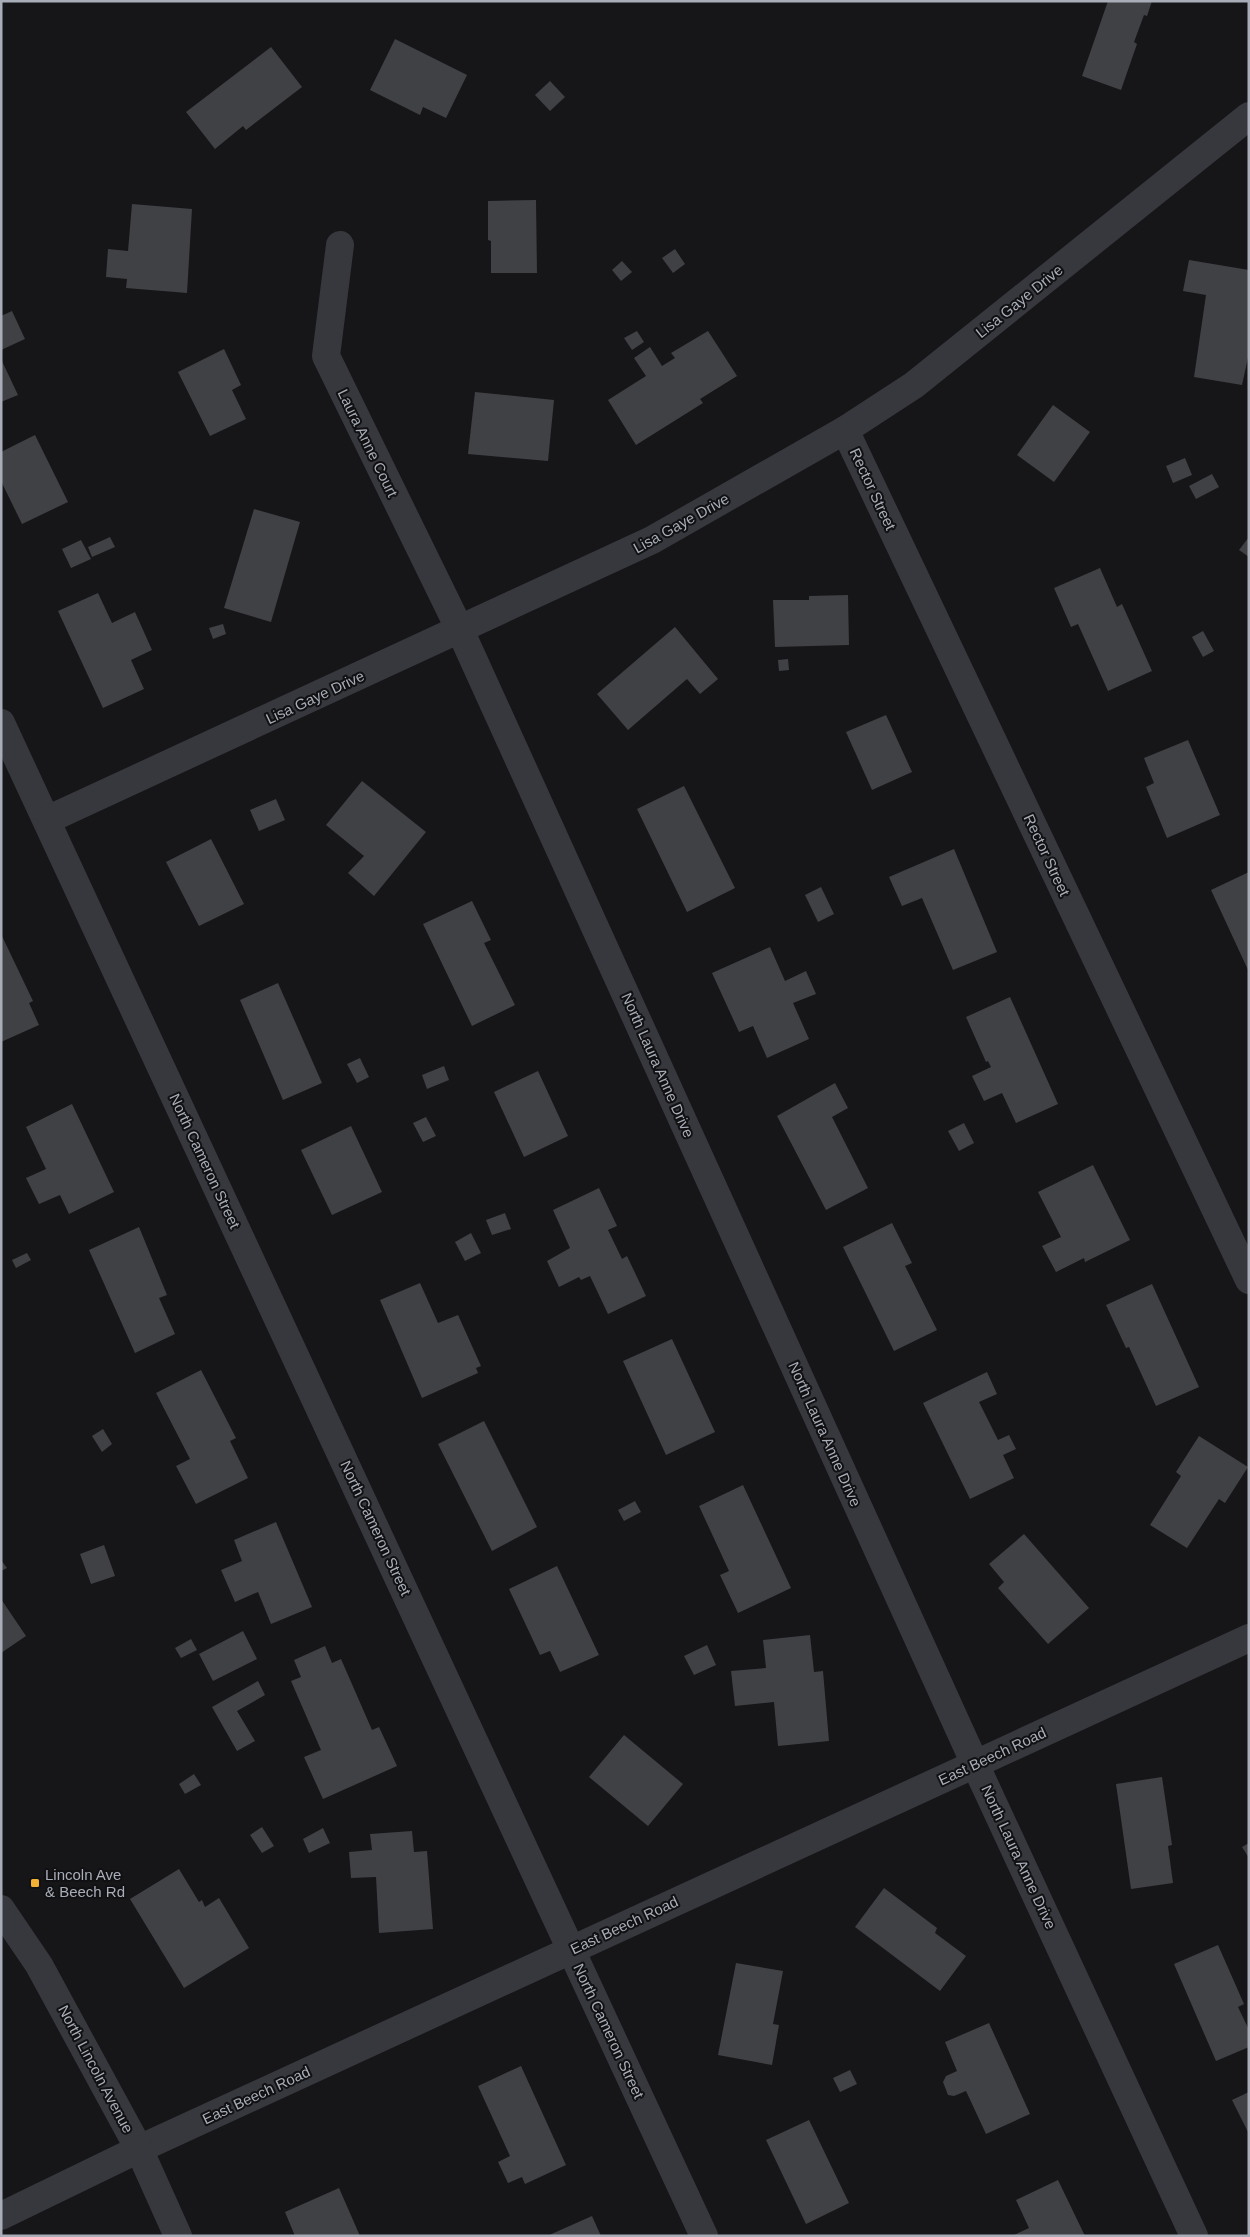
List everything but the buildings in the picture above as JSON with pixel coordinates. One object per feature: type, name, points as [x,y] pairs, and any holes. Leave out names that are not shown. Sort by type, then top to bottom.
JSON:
[{"type":"street","name":"Lisa Gaye Drive","points":[[47,820],[652,540],[845,430],[914,385],[1249,116]]},
{"type":"street","name":"Laura Anne Court","points":[[340,245],[326,356],[460,630]]},
{"type":"street","name":"Rector Street","points":[[845,430],[1249,1280]]},
{"type":"street","name":"North Laura Anne Drive","points":[[460,630],[975,1764],[1194,2236]]},
{"type":"street","name":"North Cameron Street","points":[[1,723],[704,2236]]},
{"type":"street","name":"East Beech Road","points":[[1,2216],[571,1949],[1249,1638]]},
{"type":"street","name":"North Lincoln Avenue","points":[[1,1909],[40,1965],[139,2150],[178,2236]]},
{"type":"place","name":"Lincoln Ave & Beech Rd","points":[[35,1883]]}]
